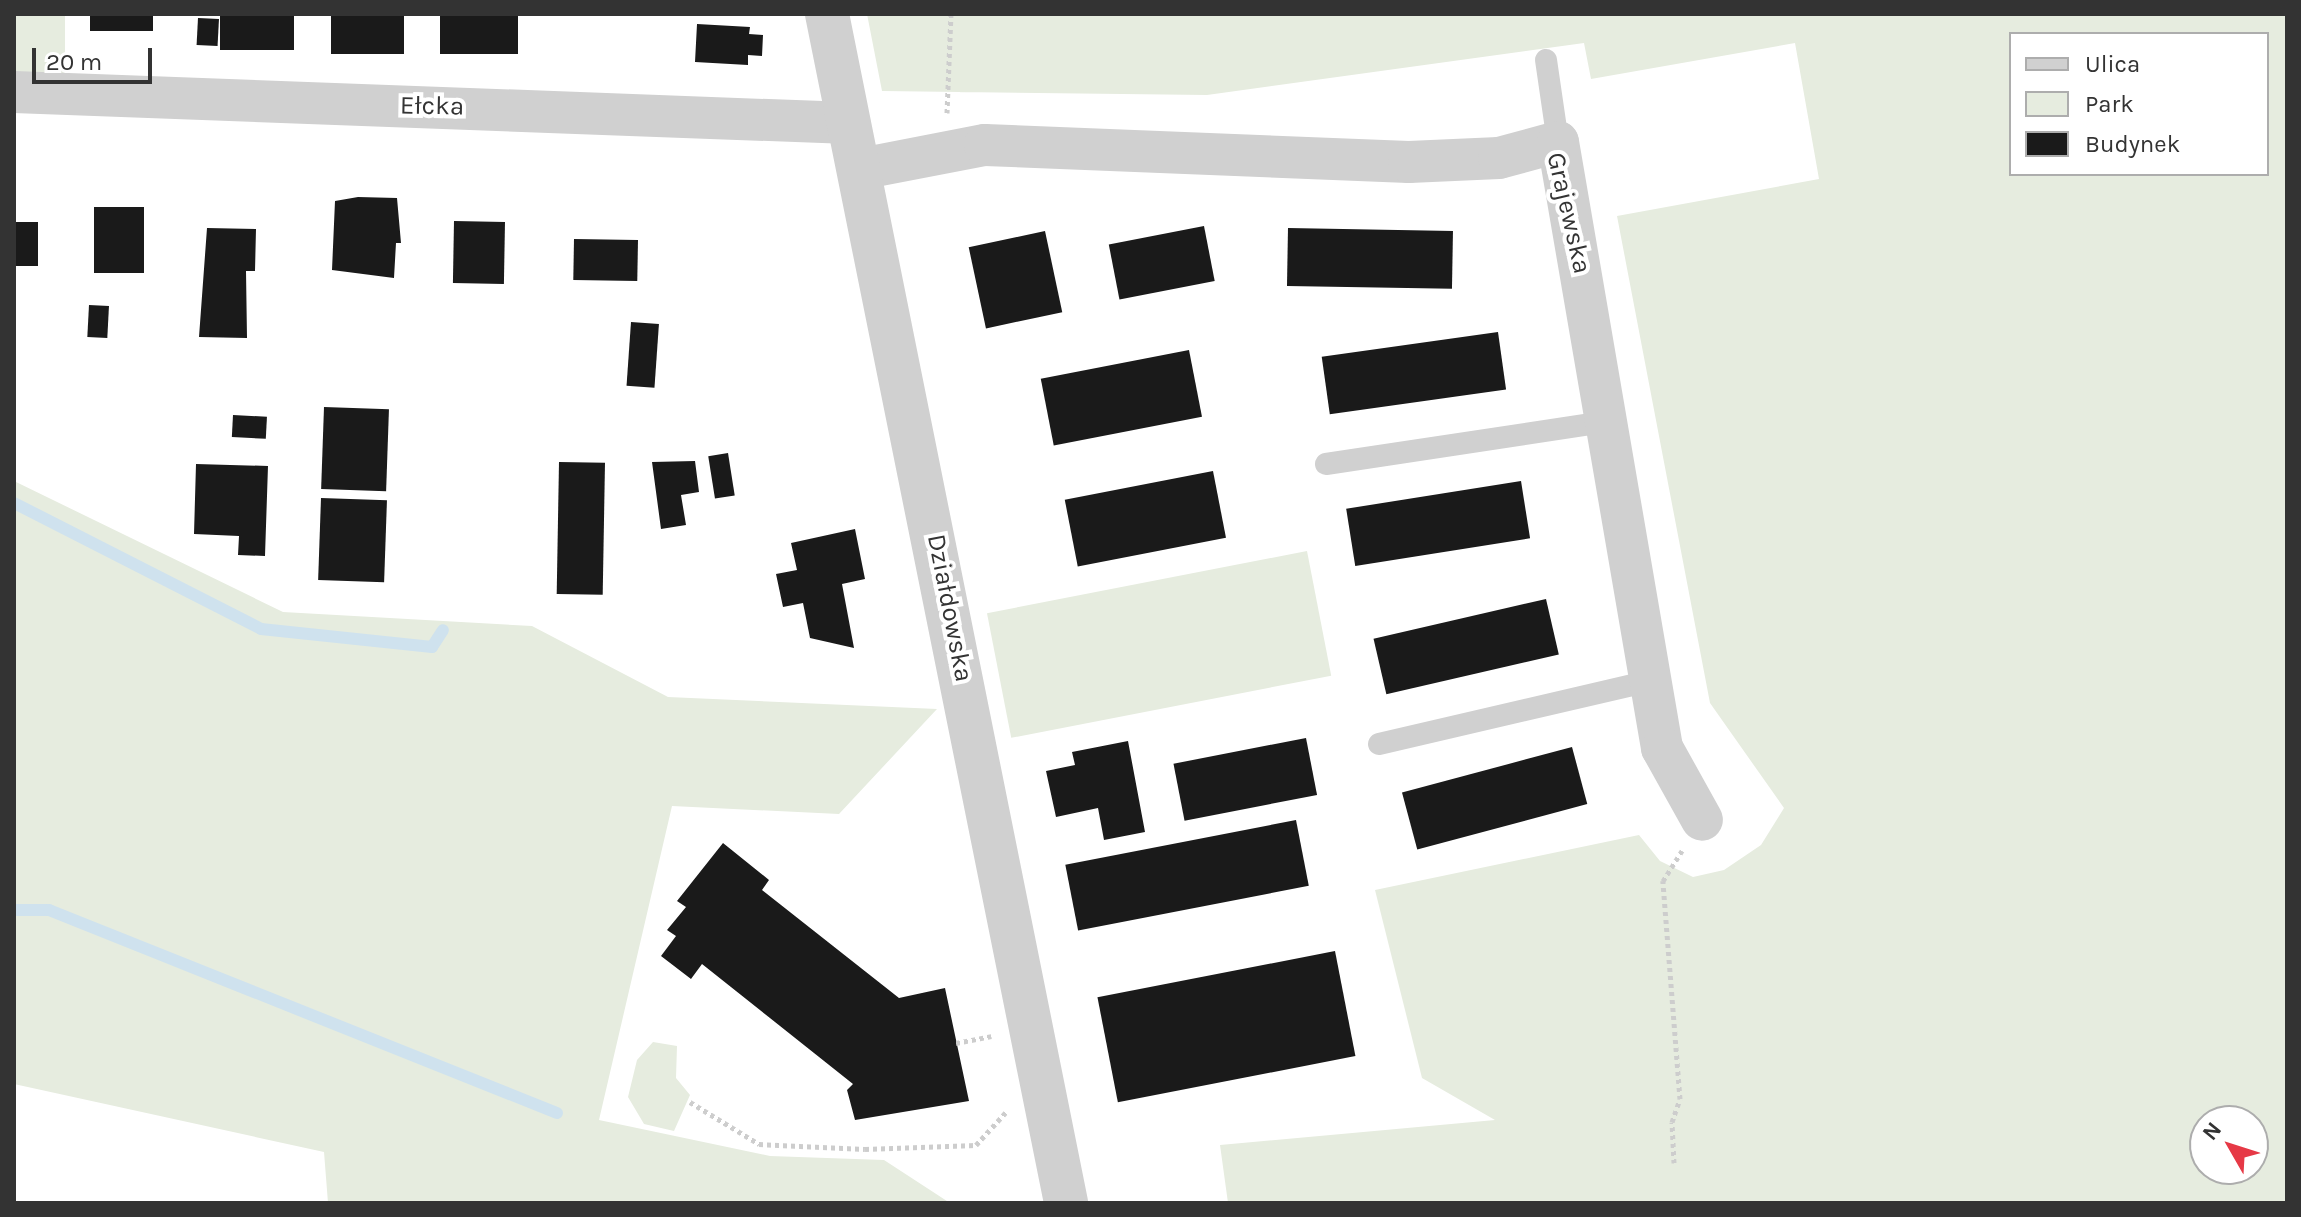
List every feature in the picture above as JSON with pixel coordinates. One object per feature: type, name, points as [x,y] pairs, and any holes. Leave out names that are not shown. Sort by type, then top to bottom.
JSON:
[{"type":"street","name":"Działdowska","points":[[827,14],[1066,1203]]},
{"type":"street","name":"Ełcka","points":[[14,92],[849,123]]},
{"type":"street","name":"Grajewska","points":[[860,169],[985,145],[1409,162],[1499,158],[1558,142],[1610,421],[1662,748],[1702,820]]},
{"type":"lane","points":[[1546,60],[1558,142]]},
{"type":"lane","points":[[1326,464],[1610,421]]},
{"type":"lane","points":[[1379,744],[1650,681]]},
{"type":"path","points":[[945,151],[951,14]]},
{"type":"path","points":[[1674,1163],[1672,1122],[1680,1099],[1663,881],[1702,820]]},
{"type":"path","points":[[956,1043],[997,1034]]},
{"type":"path","points":[[690,1102],[759,1144],[865,1149],[976,1145],[1012,1105]]},
{"type":"green space","points":[[14,14],[65,14],[65,79],[14,79]]},
{"type":"green space","points":[[867,14],[2287,14],[2287,1203],[1228,1203],[1220,1145],[1495,1120],[1422,1078],[1375,890],[1639,835],[1660,861],[1693,877],[1724,870],[1761,845],[1784,808],[1710,703],[1617,216],[1819,179],[1795,43],[1591,79],[1584,43],[1207,95],[882,91]]},
{"type":"green space","points":[[14,481],[283,612],[532,626],[668,697],[937,709],[839,814],[672,806],[599,1120],[770,1156],[884,1160],[950,1203],[328,1203],[324,1152],[14,1084]]},
{"type":"green space","points":[[1307,551],[1331,676],[1011,738],[987,613]]},
{"type":"green space","points":[[653,1042],[677,1046],[676,1078],[690,1095],[674,1131],[644,1124],[628,1097],[637,1060]]},
{"type":"building","points":[[90,14],[153,14],[153,31],[90,31]]},
{"type":"building","points":[[220,14],[294,14],[294,50],[220,50]]},
{"type":"building","points":[[331,14],[404,14],[404,54],[331,54]]},
{"type":"building","points":[[440,14],[518,14],[518,54],[440,54]]},
{"type":"building","points":[[198,18],[219,19],[218,46],[197,45]]},
{"type":"building","points":[[697,24],[750,27],[749,34],[763,35],[762,56],[748,55],[748,65],[695,62]]},
{"type":"building","points":[[358,197],[397,198],[401,243],[396,243],[394,278],[332,270],[335,201]]},
{"type":"building","points":[[94,207],[144,207],[144,273],[94,273]]},
{"type":"building","points":[[454,221],[505,222],[504,284],[453,283]]},
{"type":"building","points":[[14,222],[38,222],[38,266],[14,266]]},
{"type":"building","points":[[1204,226],[1215,281],[1119,299],[1109,245]]},
{"type":"building","points":[[207,228],[256,229],[255,271],[246,271],[247,338],[199,337]]},
{"type":"building","points":[[1288,228],[1453,231],[1452,289],[1287,286]]},
{"type":"building","points":[[1045,231],[1062,312],[986,328],[969,247]]},
{"type":"building","points":[[574,239],[638,240],[637,281],[573,280]]},
{"type":"building","points":[[89,305],[109,306],[107,338],[87,337]]},
{"type":"building","points":[[631,322],[659,324],[654,388],[627,386]]},
{"type":"building","points":[[1498,332],[1506,389],[1330,414],[1322,357]]},
{"type":"building","points":[[1189,350],[1202,417],[1054,446],[1041,379]]},
{"type":"building","points":[[324,407],[389,409],[386,491],[321,489]]},
{"type":"building","points":[[233,415],[267,417],[266,439],[232,437]]},
{"type":"building","points":[[728,453],[735,495],[715,499],[708,456]]},
{"type":"building","points":[[695,461],[699,492],[681,495],[686,525],[661,529],[652,462]]},
{"type":"building","points":[[559,462],[605,463],[603,595],[557,594]]},
{"type":"building","points":[[196,464],[268,466],[265,556],[238,555],[239,536],[194,534]]},
{"type":"building","points":[[1213,471],[1226,538],[1078,567],[1065,500]]},
{"type":"building","points":[[1521,481],[1530,538],[1355,566],[1346,509]]},
{"type":"building","points":[[321,498],[387,500],[384,582],[318,580]]},
{"type":"building","points":[[855,529],[865,579],[842,584],[854,648],[810,638],[803,603],[783,607],[776,574],[797,570],[791,543]]},
{"type":"building","points":[[1546,599],[1559,655],[1386,694],[1374,639]]},
{"type":"building","points":[[1306,738],[1317,795],[1185,821],[1173,764]]},
{"type":"building","points":[[1128,741],[1145,832],[1104,840],[1098,808],[1056,817],[1046,771],[1075,765],[1072,752]]},
{"type":"building","points":[[1572,747],[1587,804],[1417,850],[1402,793]]},
{"type":"building","points":[[1296,820],[1309,886],[1078,931],[1065,865]]},
{"type":"building","points":[[723,843],[769,880],[762,890],[899,998],[945,988],[969,1101],[855,1120],[847,1090],[853,1084],[702,964],[691,979],[661,956],[676,936],[667,930],[686,907],[677,901]]},
{"type":"building","points":[[1335,951],[1355,1056],[1118,1102],[1097,997]]},
{"type":"waterway","points":[[14,503],[261,629],[432,647],[443,630]]},
{"type":"waterway","points":[[14,910],[49,910],[557,1113]]}]
